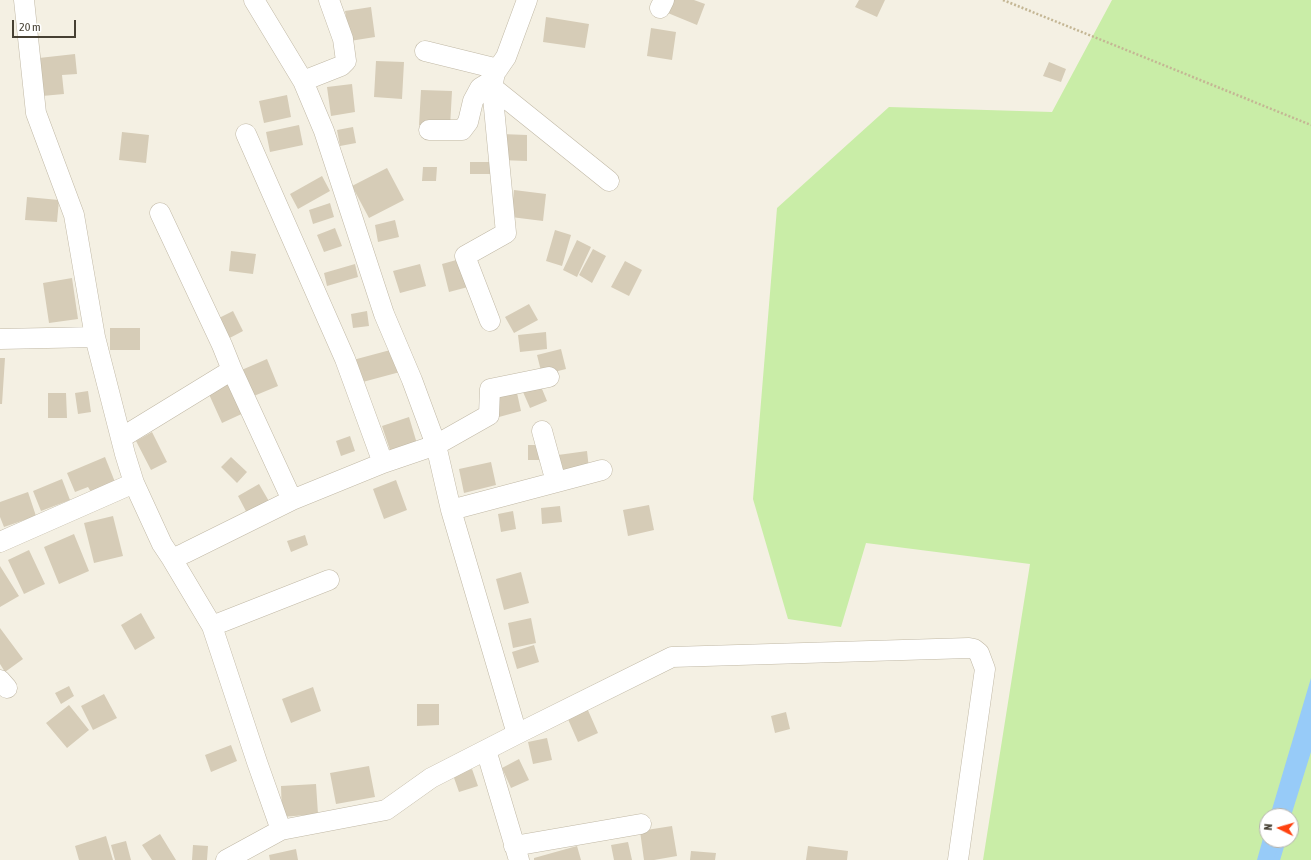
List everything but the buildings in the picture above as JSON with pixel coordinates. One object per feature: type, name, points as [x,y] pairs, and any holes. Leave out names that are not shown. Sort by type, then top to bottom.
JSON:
[{"type":"street","points":[[24,0],[36,113],[74,215],[95,337],[134,483],[162,544],[212,626],[256,762],[281,830]]},
{"type":"street","points":[[254,0],[303,81],[324,131],[384,314],[412,380],[436,444],[451,510],[517,734]]},
{"type":"street","points":[[303,81],[341,66],[346,61],[343,39],[329,0]]},
{"type":"street","points":[[429,130],[462,130],[468,122],[473,101],[480,88],[494,79],[506,57],[527,0]]},
{"type":"street","points":[[425,51],[494,79],[609,181]]},
{"type":"street","points":[[490,321],[465,256],[506,233],[494,79]]},
{"type":"street","points":[[246,134],[345,359],[383,463]]},
{"type":"street","points":[[160,213],[292,500]]},
{"type":"street","points":[[0,339],[95,337]]},
{"type":"street","points":[[121,438],[232,370]]},
{"type":"street","points":[[172,559],[292,500],[383,463],[436,444],[489,415],[490,389],[549,377]]},
{"type":"street","points":[[542,430],[556,482]]},
{"type":"street","points":[[451,510],[602,470]]},
{"type":"street","points":[[0,542],[134,483]]},
{"type":"street","points":[[212,626],[329,580]]},
{"type":"street","points":[[226,860],[281,830],[386,810],[431,778],[672,657],[968,648],[974,649],[980,653],[984,668],[958,860]]},
{"type":"street","points":[[486,750],[517,853],[640,824]]},
{"type":"path","points":[[1003,0],[1311,125]]},
{"type":"green space","points":[[1112,0],[1311,0],[1311,860],[983,860],[1030,564],[866,543],[841,627],[788,619],[753,499],[777,208],[889,107],[1052,112]]},
{"type":"water","points":[[1311,678],[1311,752],[1294,808],[1272,808]]},
{"type":"water","points":[[1260,848],[1280,848],[1276,860],[1257,860]]},
{"type":"waterway","points":[[1277,860],[1281,848]]}]
